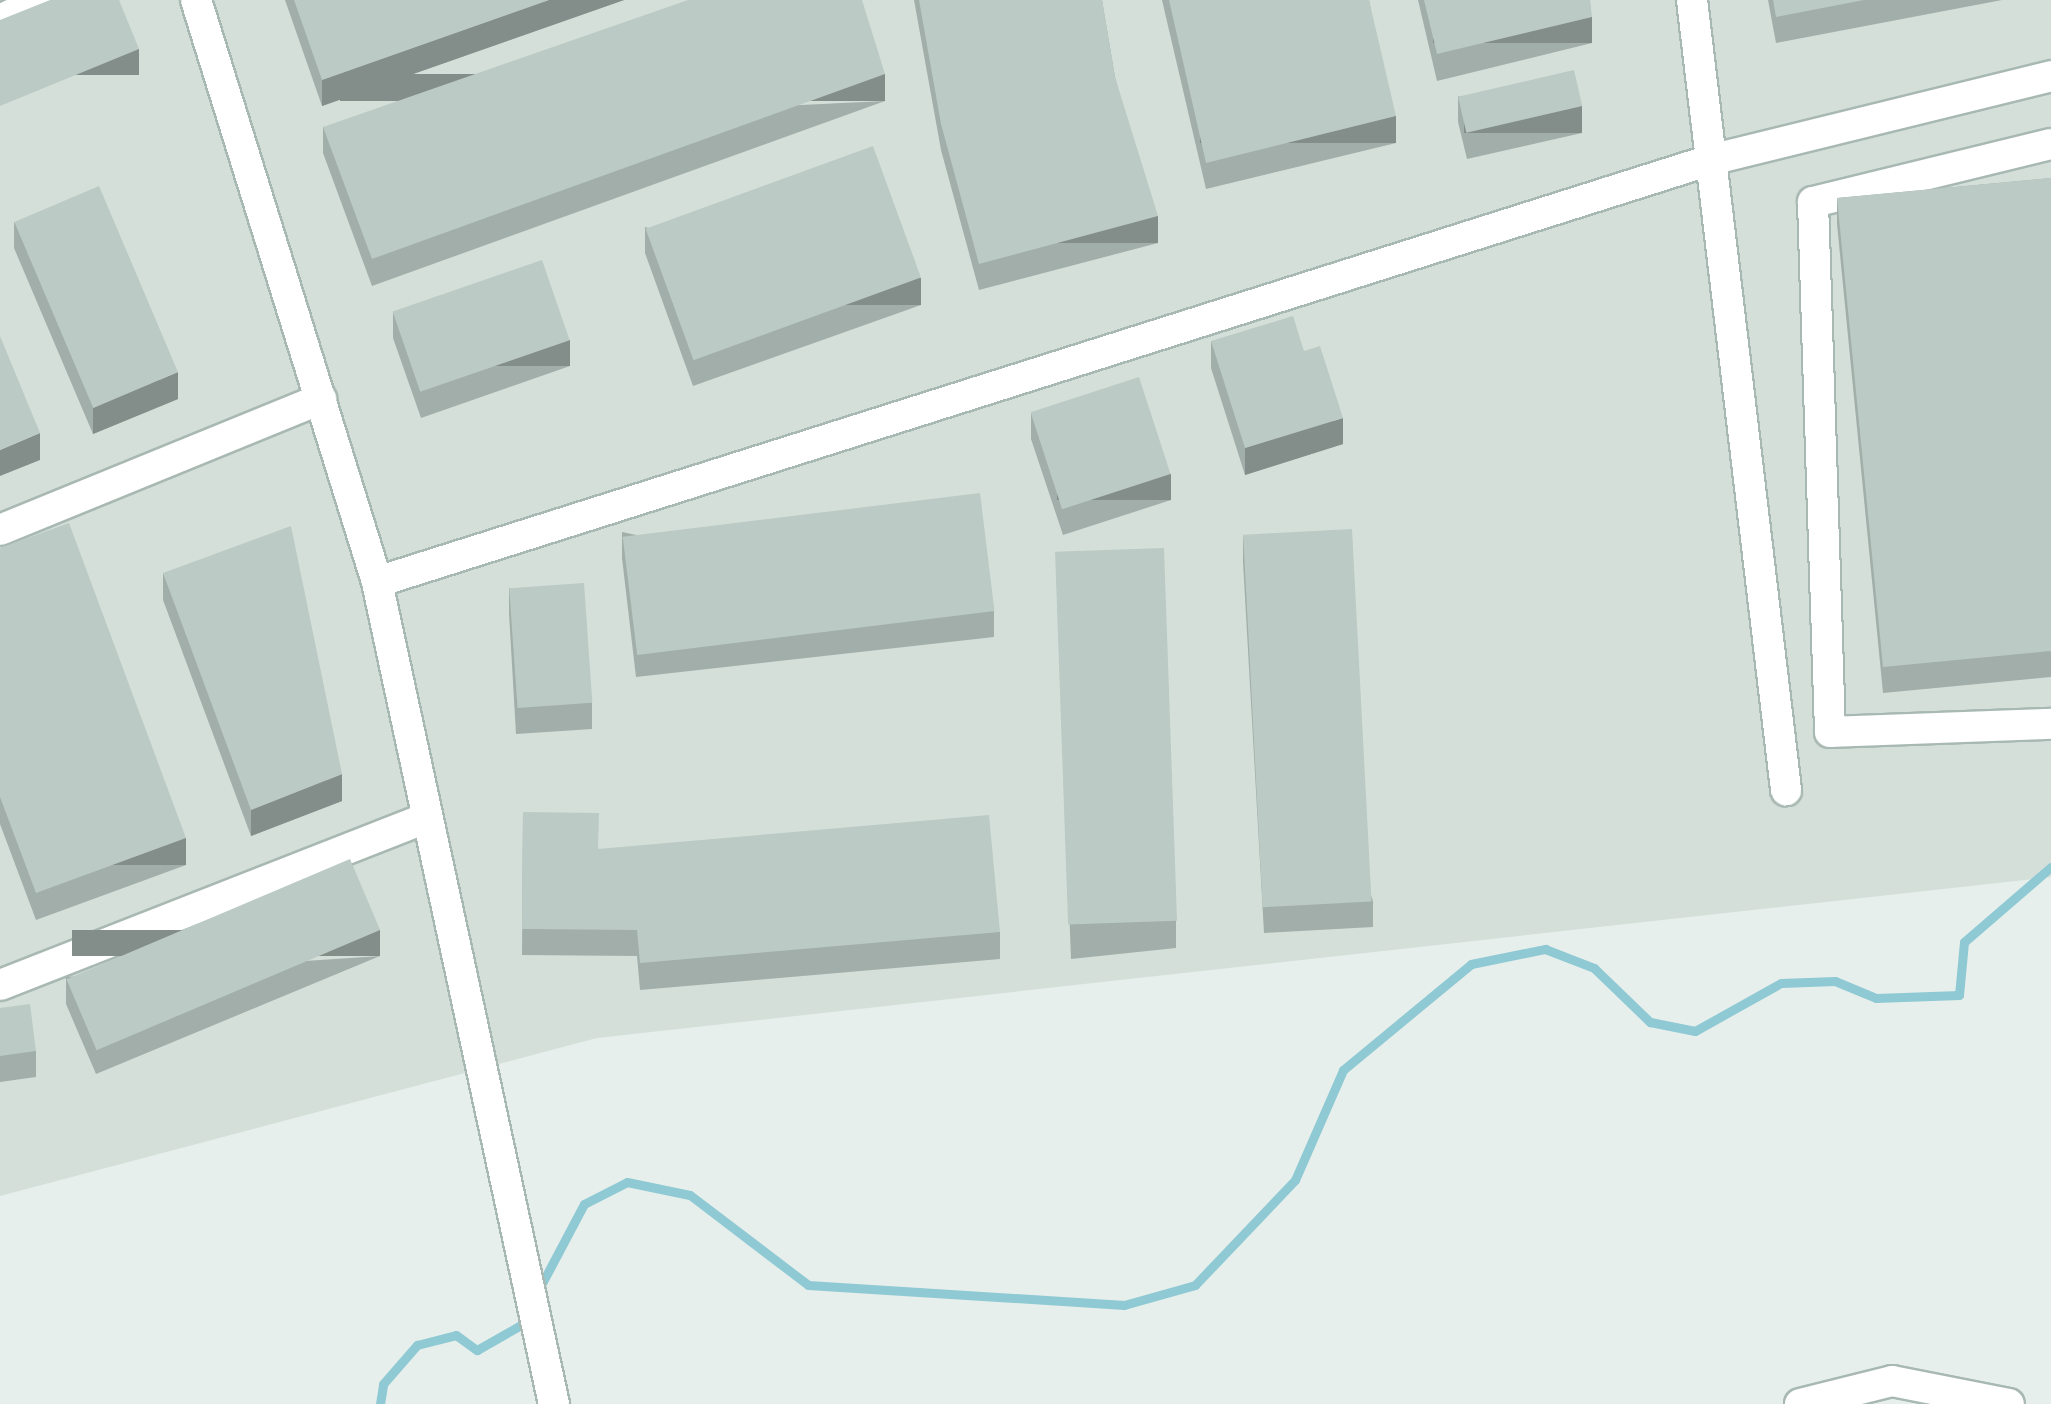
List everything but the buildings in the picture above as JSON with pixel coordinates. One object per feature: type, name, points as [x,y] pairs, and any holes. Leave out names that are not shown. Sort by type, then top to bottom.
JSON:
[{"type":"street","points":[[0,20],[41,0]]},
{"type":"street","points":[[196,0],[377,582],[423,819],[554,1404]]},
{"type":"street","points":[[1692,0],[1714,159],[1786,790]]},
{"type":"street","points":[[377,582],[1714,159],[2051,76]]},
{"type":"street","points":[[2051,144],[1813,202],[1830,732],[2051,724]]},
{"type":"street","points":[[0,530],[321,399]]},
{"type":"street","points":[[0,985],[423,819]]},
{"type":"street","points":[[1800,1404],[1892,1381],[2009,1404]]},
{"type":"shaded area","points":[[0,0],[2051,0],[2051,877],[597,1038],[0,1196]]},
{"type":"waterway","points":[[539,1289],[584,1204],[627,1182],[690,1195],[808,1285],[1124,1305],[1195,1285],[1295,1180],[1343,1070],[1471,964],[1545,949],[1594,968],[1650,1022],[1695,1031],[1781,983],[1835,981],[1876,998],[1959,995],[1964,942],[2051,867]]},
{"type":"waterway","points":[[380,1404],[383,1384],[417,1345],[456,1335],[477,1350],[526,1322]]}]
